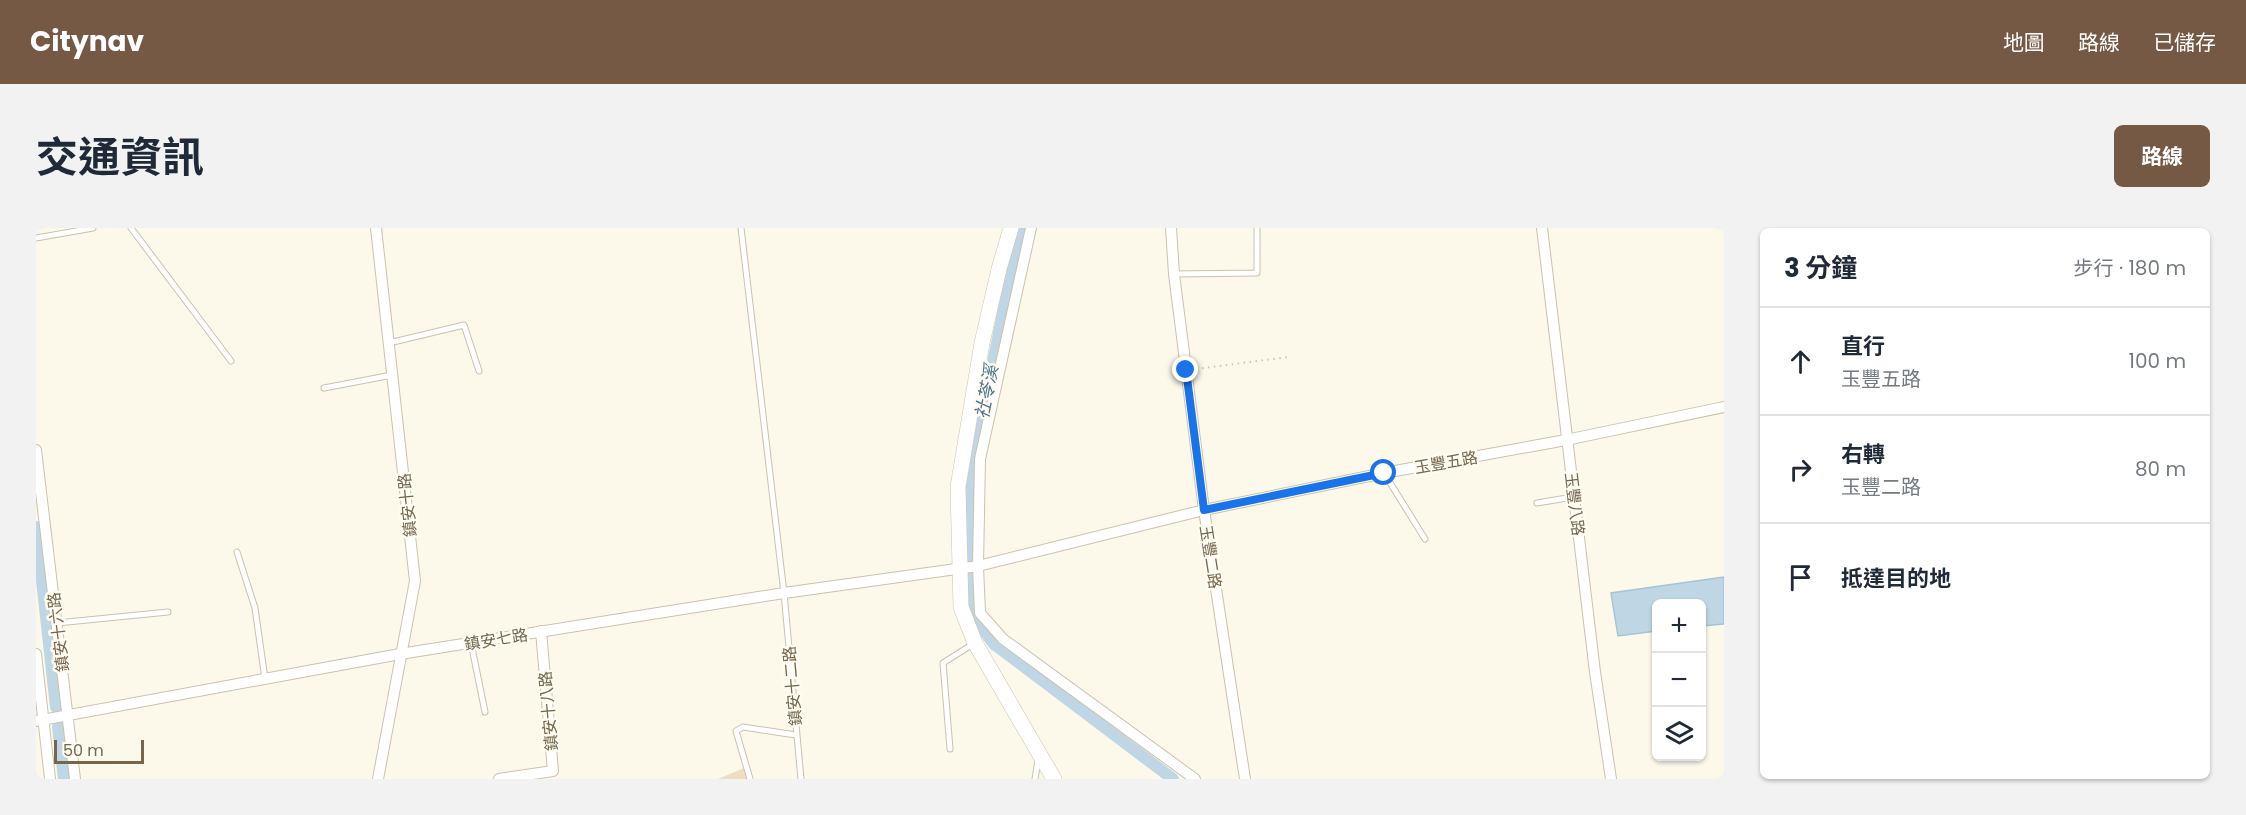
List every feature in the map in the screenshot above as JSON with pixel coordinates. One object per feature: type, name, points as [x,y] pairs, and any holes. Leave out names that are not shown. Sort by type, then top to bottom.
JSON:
[{"type":"street","name":"鎮安十路","points":[[376,228],[415,581],[378,779]]},
{"type":"street","points":[[1011,228],[982,343],[958,488],[958,568],[961,607],[975,643],[1054,779]]},
{"type":"street","points":[[1031,228],[980,459],[978,566],[980,613],[1003,639],[1195,779]]},
{"type":"street","name":"玉豐二路","points":[[1171,228],[1174,274],[1204,510],[1245,779]]},
{"type":"street","name":"玉豐八路","points":[[1542,228],[1595,672],[1611,779]]},
{"type":"street","name":"玉豐五路","points":[[958,568],[978,566],[1204,510],[1724,407]]},
{"type":"street","name":"鎮安十六路","points":[[36,450],[75,779]]},
{"type":"street","name":"鎮安七路","points":[[39,720],[400,654],[958,568]]},
{"type":"street","name":"鎮安十八路","points":[[499,779],[554,771],[542,631]]},
{"type":"street","points":[[36,654],[39,720],[50,779]]},
{"type":"lane","points":[[36,238],[93,228]]},
{"type":"lane","points":[[131,228],[231,361]]},
{"type":"lane","name":"鎮安十二路","points":[[741,228],[784,593],[801,779]]},
{"type":"lane","points":[[1174,274],[1257,273],[1257,228]]},
{"type":"lane","points":[[389,343],[464,325],[479,371]]},
{"type":"lane","points":[[324,388],[392,375]]},
{"type":"lane","points":[[1384,473],[1425,539]]},
{"type":"lane","points":[[1537,503],[1575,496]]},
{"type":"lane","points":[[237,552],[255,608],[265,679]]},
{"type":"lane","points":[[57,623],[168,612]]},
{"type":"lane","points":[[471,643],[485,712]]},
{"type":"lane","points":[[950,749],[943,663],[975,643]]},
{"type":"lane","points":[[750,779],[736,731],[743,727],[796,735]]},
{"type":"lane","points":[[1035,779],[1039,752]]},
{"type":"path","points":[[1186,370],[1288,357]]},
{"type":"water","points":[[1724,577],[1724,624],[1706,626],[1706,599],[1652,599],[1652,632],[1618,636],[1611,593]]},
{"type":"building","points":[[744,768],[749,779],[718,779]]},
{"type":"waterway","name":"社苓溪","points":[[969,557],[969,483],[1020,228]]},
{"type":"waterway","points":[[36,527],[56,707]]},
{"type":"waterway","name":"社苓溪","points":[[970,577],[975,613],[994,644],[1173,779]]},
{"type":"waterway","points":[[58,727],[64,779]]},
{"type":"route","points":[[1186,370],[1204,510],[1384,473]]}]
